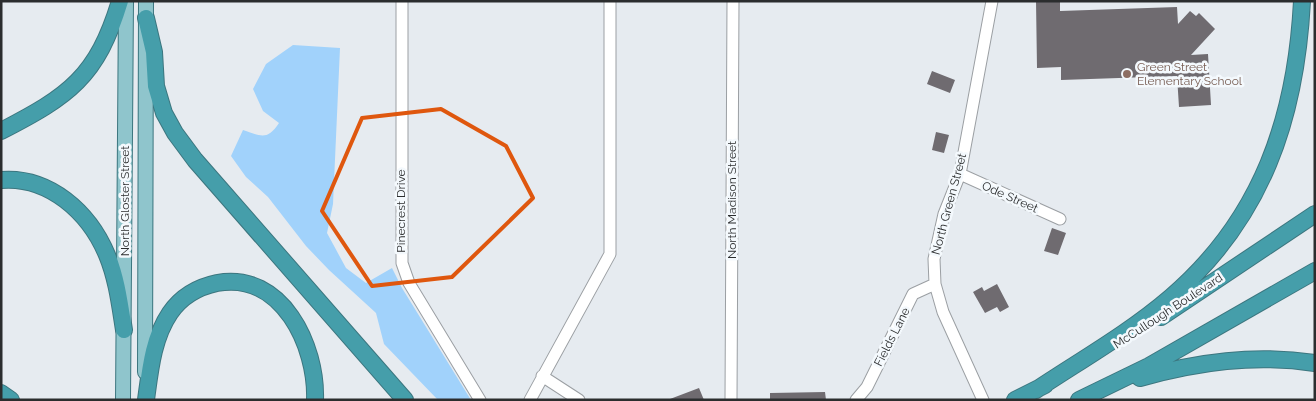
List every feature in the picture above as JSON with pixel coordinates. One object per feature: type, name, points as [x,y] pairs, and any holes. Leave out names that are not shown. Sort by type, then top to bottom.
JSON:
[{"type":"highway","points":[[1,132],[43,110],[75,85],[87,72],[105,44],[120,1]]},
{"type":"highway","points":[[1036,390],[1109,343],[1170,298],[1205,264],[1233,230],[1246,210],[1269,166],[1284,122],[1295,70],[1302,1]]},
{"type":"highway","points":[[146,18],[154,52],[160,101],[175,133],[195,160],[404,400]]},
{"type":"highway","points":[[1,180],[25,181],[45,188],[65,199],[85,218],[99,240],[111,267],[124,330]]},
{"type":"highway","name":"McCullough Boulevard","points":[[1015,400],[1087,363],[1155,321],[1315,214]]},
{"type":"highway","points":[[1079,400],[1149,366],[1315,271]]},
{"type":"highway","points":[[145,400],[154,350],[171,311],[185,297],[201,288],[230,282],[260,289],[286,309],[298,326],[306,346],[313,371],[315,400]]},
{"type":"highway","points":[[1102,389],[1173,369],[1224,359],[1278,358],[1315,362]]},
{"type":"highway","points":[[1,393],[11,400]]},
{"type":"main road","name":"North Gloster Street","points":[[122,400],[126,1]]},
{"type":"main road","name":"North Gloster Street","points":[[145,400],[146,1]]},
{"type":"street","name":"Pinecrest Drive","points":[[402,1],[402,263],[409,284],[480,400]]},
{"type":"street","points":[[530,400],[610,254],[610,1]]},
{"type":"street","name":"North Madison Street","points":[[731,400],[733,1]]},
{"type":"street","name":"North Green Street","points":[[983,400],[943,312],[935,284],[934,259],[944,214],[960,174],[992,1]]},
{"type":"street","name":"Ode Street","points":[[960,174],[1060,219]]},
{"type":"street","name":"Fields Lane","points":[[856,400],[867,387],[914,294],[935,284]]},
{"type":"street","points":[[542,376],[579,400]]},
{"type":"highlighted area","points":[[441,109],[506,146],[533,198],[452,277],[372,286],[322,211],[362,118]]},
{"type":"shaded area","points":[[293,45],[340,48],[333,204],[327,233],[346,268],[366,283],[392,268],[402,288],[471,400],[438,400],[384,344],[376,313],[306,246],[268,197],[246,177],[231,156],[243,130],[263,136],[271,133],[279,123],[263,111],[253,89],[266,64]]},
{"type":"building","name":"Green Street Elementary School","points":[[1036,1],[1060,1],[1060,11],[1177,7],[1178,24],[1190,11],[1196,16],[1199,13],[1215,29],[1191,55],[1208,54],[1211,105],[1179,107],[1177,76],[1061,80],[1061,67],[1037,68]]},
{"type":"building","points":[[932,71],[955,80],[950,93],[927,84]]},
{"type":"building","points":[[936,132],[949,135],[944,153],[932,150]]},
{"type":"building","points":[[1052,228],[1066,233],[1058,255],[1044,251]]},
{"type":"building","points":[[997,284],[1009,307],[1000,312],[997,307],[985,313],[973,292],[982,287],[984,291]]},
{"type":"building","points":[[699,388],[704,400],[670,400],[670,399]]},
{"type":"building","points":[[825,392],[826,400],[770,400],[770,393]]},
{"type":"place","name":"Green Street Elementary School","points":[[1127,74]]}]
